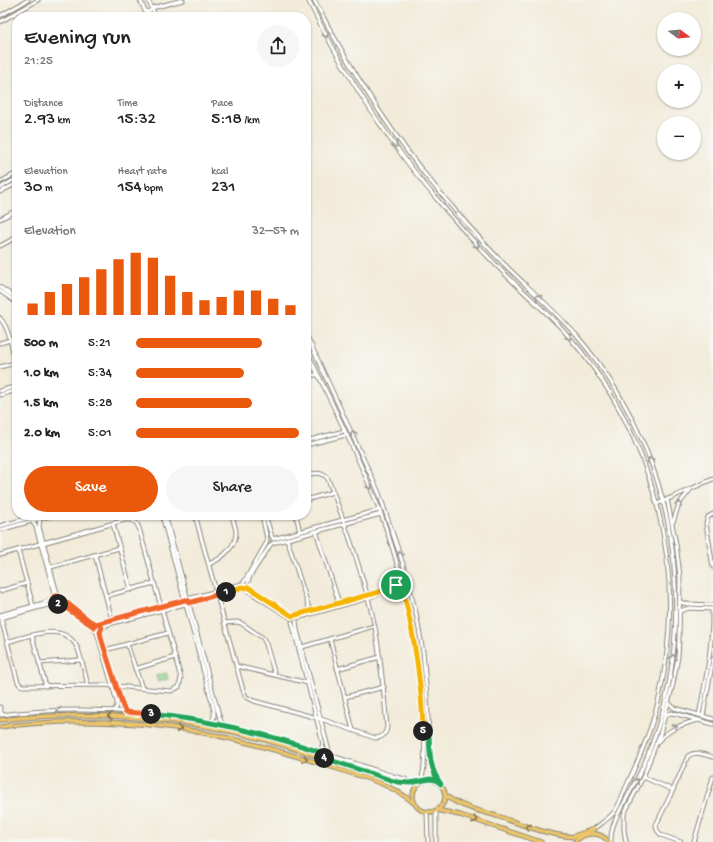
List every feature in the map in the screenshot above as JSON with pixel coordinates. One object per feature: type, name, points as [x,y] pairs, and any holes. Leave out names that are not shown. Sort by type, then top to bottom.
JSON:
[{"type":"main road","points":[[48,716],[46,720],[48,723]]},
{"type":"main road","points":[[0,720],[48,716],[126,717],[188,723],[263,740],[393,781],[410,783],[432,780],[441,784],[446,796],[443,804],[436,811]]},
{"type":"main road","points":[[37,717],[39,720],[38,723]]},
{"type":"main road","points":[[0,726],[82,722],[132,724],[188,730],[233,739],[278,750],[386,786],[399,791],[420,809],[427,812],[436,811],[460,815],[541,842]]},
{"type":"main road","points":[[322,752],[322,758]]},
{"type":"main road","points":[[414,803],[414,790],[420,782]]},
{"type":"main road","points":[[446,796],[457,803],[538,830],[568,837],[580,837],[588,834],[600,835],[610,842]]},
{"type":"main road","points":[[568,837],[594,829]]},
{"type":"main road","points":[[576,842],[580,837]]},
{"type":"street","points":[[4,20],[1,16],[28,0]]},
{"type":"street","points":[[18,12],[38,0]]},
{"type":"street","points":[[140,0],[145,11],[150,12],[152,8],[183,0]]},
{"type":"street","points":[[148,0],[154,12]]},
{"type":"street","points":[[308,0],[325,33],[371,111],[427,187],[480,249],[559,326],[596,372],[626,422],[640,452],[651,483],[666,548],[670,590],[669,629],[660,696],[652,724],[638,762],[615,811],[609,818],[588,834]]},
{"type":"street","points":[[314,0],[361,83],[382,115],[440,193],[501,261],[569,327],[603,369],[619,394],[648,454],[663,501],[668,524],[674,569],[676,616],[674,652],[667,692],[659,724],[644,763],[623,810],[623,824],[626,842]]},
{"type":"street","points":[[0,22],[12,15]]},
{"type":"street","points":[[0,182],[12,176]]},
{"type":"street","points":[[0,188],[12,181]]},
{"type":"street","points":[[0,192],[12,186]]},
{"type":"street","points":[[0,219],[12,213]]},
{"type":"street","points":[[0,246],[12,240]]},
{"type":"street","points":[[0,287],[12,295]]},
{"type":"street","points":[[0,291],[12,299]]},
{"type":"street","points":[[0,318],[6,328],[12,348]]},
{"type":"street","points":[[0,343],[10,340]]},
{"type":"street","points":[[311,344],[384,504],[403,564],[416,613],[425,669],[430,760],[434,772],[441,784]]},
{"type":"street","points":[[311,361],[381,514],[401,581],[409,615],[417,664],[424,734],[424,768],[420,782]]},
{"type":"street","points":[[0,367],[12,364]]},
{"type":"street","points":[[311,375],[318,375]]},
{"type":"street","points":[[320,380],[324,379],[326,376]]},
{"type":"street","points":[[326,392],[328,389],[332,389]]},
{"type":"street","points":[[0,391],[10,390]]},
{"type":"street","points":[[0,395],[10,390]]},
{"type":"street","points":[[311,440],[345,433]]},
{"type":"street","points":[[311,443],[345,433]]},
{"type":"street","points":[[197,520],[242,690],[248,699],[321,719],[375,738],[381,737],[387,727],[384,687],[380,657],[368,597],[345,521],[328,479],[325,475],[317,472],[311,474]]},
{"type":"street","points":[[657,504],[713,479]]},
{"type":"street","points":[[651,483],[657,481]]},
{"type":"street","points":[[672,524],[679,504],[685,495],[693,488]]},
{"type":"street","points":[[311,499],[333,492]]},
{"type":"street","points":[[610,842],[613,826],[643,777],[656,744],[665,715],[678,657],[680,602],[678,558],[667,499]]},
{"type":"street","points":[[271,541],[287,539],[316,531],[379,510]]},
{"type":"street","points":[[40,520],[39,526],[52,584],[53,597],[56,603],[96,625],[245,585],[271,541],[300,532],[381,514]]},
{"type":"street","points":[[713,514],[708,517],[706,522],[713,567]]},
{"type":"street","points":[[0,526],[27,520]]},
{"type":"street","points":[[0,555],[128,520],[133,521],[139,528],[181,678],[180,684],[177,689],[171,691],[88,685],[25,687],[19,684],[0,617]]},
{"type":"street","points":[[164,520],[177,564]]},
{"type":"street","points":[[166,520],[215,713],[211,723]]},
{"type":"street","points":[[209,564],[224,556],[234,541],[236,530],[233,520]]},
{"type":"street","points":[[264,520],[271,541]]},
{"type":"street","points":[[266,520],[271,541]]},
{"type":"street","points":[[297,520],[300,532]]},
{"type":"street","points":[[0,530],[32,521],[36,526],[43,544],[59,598],[58,602],[56,603],[0,617]]},
{"type":"street","points":[[113,524],[131,590]]},
{"type":"street","points":[[316,531],[339,603]]},
{"type":"street","points":[[708,540],[713,538]]},
{"type":"street","points":[[287,539],[310,611]]},
{"type":"street","points":[[51,567],[120,548]]},
{"type":"street","points":[[18,550],[33,606]]},
{"type":"street","points":[[95,555],[112,620]]},
{"type":"street","points":[[292,618],[310,611],[368,597],[393,587],[401,581]]},
{"type":"street","points":[[0,591],[27,583]]},
{"type":"street","points":[[106,596],[154,583]]},
{"type":"street","points":[[245,585],[297,620],[385,591],[397,589],[403,590]]},
{"type":"street","points":[[0,617],[46,602],[53,597],[59,598],[96,625],[100,631],[114,686],[117,704],[117,708],[114,711]]},
{"type":"street","points":[[406,602],[413,600]]},
{"type":"street","points":[[680,602],[687,604],[713,605]]},
{"type":"street","points":[[686,608],[685,606],[687,604]]},
{"type":"street","points":[[96,625],[94,631],[100,631],[109,624],[161,608]]},
{"type":"street","points":[[680,610],[686,608],[712,609],[712,635],[701,716]]},
{"type":"street","points":[[409,615],[412,612],[416,613]]},
{"type":"street","points":[[292,618],[297,620]]},
{"type":"street","points":[[292,618],[323,744],[322,752]]},
{"type":"street","points":[[297,620],[302,647],[330,755]]},
{"type":"street","points":[[224,623],[241,623],[263,638],[275,675]]},
{"type":"street","points":[[302,647],[374,626]]},
{"type":"street","points":[[100,631],[114,686],[126,712]]},
{"type":"street","points":[[7,642],[50,632],[64,635],[75,645],[88,685]]},
{"type":"street","points":[[105,650],[168,633]]},
{"type":"street","points":[[32,636],[46,686]]},
{"type":"street","points":[[196,636],[222,725]]},
{"type":"street","points":[[330,639],[353,730]]},
{"type":"street","points":[[128,644],[142,688]]},
{"type":"street","points":[[135,669],[175,657]]},
{"type":"street","points":[[337,670],[380,657]]},
{"type":"street","points":[[701,716],[713,659]]},
{"type":"street","points":[[39,663],[81,660]]},
{"type":"street","points":[[236,666],[308,683]]},
{"type":"street","points":[[345,697],[384,687]]},
{"type":"street","points":[[668,703],[676,709],[713,719]]},
{"type":"street","points":[[0,707],[1,715],[48,712],[114,711],[180,718],[222,725],[280,739],[404,779],[410,783]]},
{"type":"street","points":[[674,713],[674,710],[676,709]]},
{"type":"street","points":[[665,715],[674,713],[713,724]]},
{"type":"street","points":[[656,744],[663,736],[674,728],[685,723],[699,720]]},
{"type":"street","points":[[424,734],[429,734]]},
{"type":"street","points":[[681,842],[661,835],[656,828],[657,821],[689,755],[698,753],[713,757]]},
{"type":"street","points":[[424,760],[430,760]]},
{"type":"street","points":[[643,777],[673,790]]},
{"type":"street","points":[[694,842],[713,777]]},
{"type":"street","points":[[621,798],[626,801]]},
{"type":"street","points":[[427,812],[428,840],[436,840],[436,811]]},
{"type":"green space","points":[[166,673],[168,679],[158,682],[156,676]]},
{"type":"route","points":[[396,585],[379,592],[292,616],[248,587],[245,589],[242,587],[189,603],[188,600],[185,600],[96,624],[94,627],[64,606],[52,601],[54,596],[58,596],[59,599],[90,621],[96,624],[99,624],[101,626],[102,629],[100,632],[102,641],[122,705],[126,712],[160,715],[222,725],[280,739],[320,752],[323,753],[322,758],[397,782],[410,783],[430,779],[436,780],[441,784],[435,776],[430,760],[429,734],[424,734],[416,652],[401,581],[396,585]]}]
